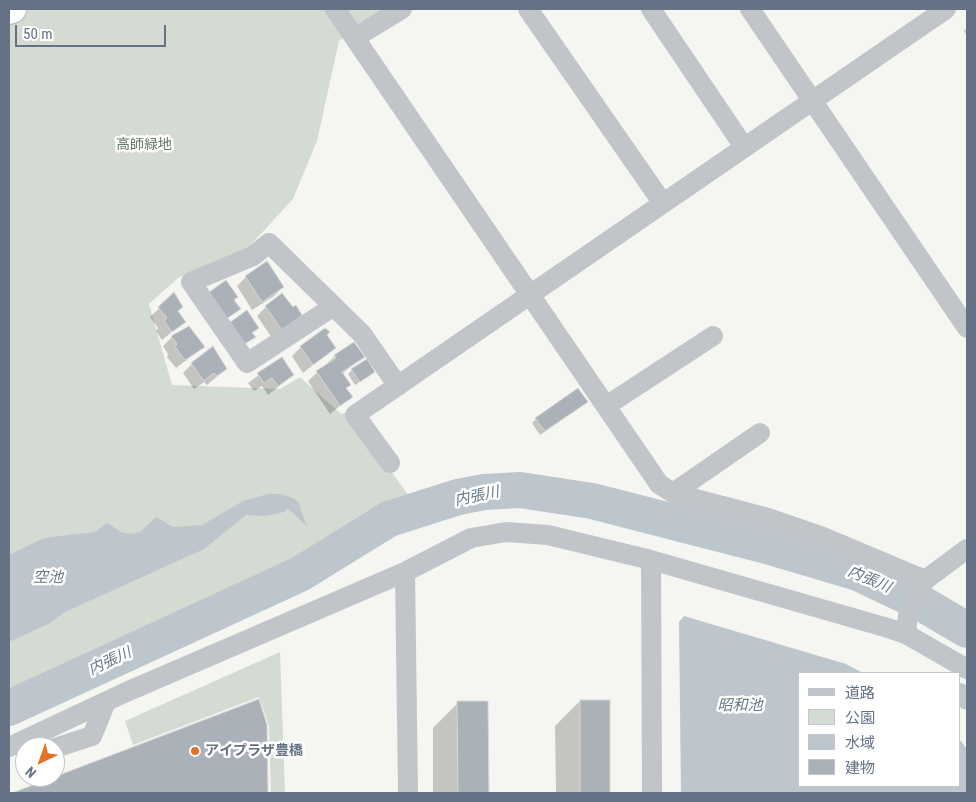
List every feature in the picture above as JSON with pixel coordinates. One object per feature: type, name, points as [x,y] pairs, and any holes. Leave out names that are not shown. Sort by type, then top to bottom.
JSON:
[{"type":"street","points":[[335,9],[356,37],[659,484],[673,494],[768,518],[823,537],[924,584]]},
{"type":"street","points":[[356,37],[402,9]]},
{"type":"street","points":[[528,9],[662,202]]},
{"type":"street","points":[[651,9],[744,147]]},
{"type":"street","points":[[750,9],[967,328]]},
{"type":"street","points":[[390,463],[355,415],[662,202],[812,102],[946,9]]},
{"type":"street","points":[[334,306],[247,363],[191,282],[253,256],[269,243],[334,306],[362,334],[398,386]]},
{"type":"street","points":[[606,406],[713,336]]},
{"type":"street","points":[[673,494],[760,433]]},
{"type":"street","points":[[30,737],[405,572],[471,538],[506,532],[548,535],[907,625],[945,665],[967,669]]},
{"type":"street","points":[[907,625],[924,584],[967,549]]},
{"type":"street","points":[[651,560],[652,793]]},
{"type":"street","points":[[405,572],[408,793]]},
{"type":"street","points":[[65,745],[92,736],[106,702]]},
{"type":"green space","name":"高師緑地","points":[[9,9],[388,9],[339,41],[317,141],[293,199],[246,250],[178,278],[149,304],[172,385],[280,389],[300,377],[341,414],[349,412],[408,495],[354,528],[310,559],[287,570],[296,592],[9,719]]},
{"type":"green space","points":[[280,652],[285,793],[271,793],[269,726],[259,697],[133,745],[125,721]]},
{"type":"water","name":"空池","points":[[268,494],[280,494],[293,498],[298,502],[307,526],[287,508],[284,512],[265,516],[246,515],[204,549],[65,612],[50,623],[9,642],[9,555],[44,538],[95,532],[107,523],[123,533],[131,534],[140,532],[156,517],[173,527],[202,525],[243,501]]},
{"type":"water","name":"昭和池","points":[[684,616],[846,664],[861,672],[798,672],[798,787],[961,787],[961,741],[967,749],[967,793],[681,793],[679,622]]},
{"type":"building","points":[[267,261],[284,287],[262,302],[245,276]]},
{"type":"building","points":[[226,280],[238,297],[234,300],[241,309],[226,319],[208,293]]},
{"type":"building","points":[[174,292],[183,307],[178,311],[186,322],[172,332],[164,321],[167,318],[158,307]]},
{"type":"building","points":[[282,293],[293,307],[296,305],[302,315],[282,330],[265,306]]},
{"type":"building","points":[[247,310],[259,328],[252,333],[256,337],[243,345],[229,323]]},
{"type":"building","points":[[189,326],[205,347],[185,360],[175,347],[177,344],[171,336]]},
{"type":"building","points":[[325,328],[330,332],[327,335],[336,348],[313,365],[300,346]]},
{"type":"building","points":[[354,342],[365,357],[342,372],[351,385],[346,388],[353,397],[340,406],[316,371],[336,358],[334,355]]},
{"type":"building","points":[[213,346],[227,369],[217,376],[214,373],[204,381],[191,363]]},
{"type":"building","points":[[282,357],[294,375],[278,386],[272,378],[264,383],[257,373]]},
{"type":"building","points":[[367,359],[375,372],[360,382],[351,369]]},
{"type":"building","points":[[578,388],[588,402],[545,431],[535,418]]},
{"type":"building","name":"アイプラザ豊橋","points":[[259,699],[267,725],[268,793],[12,793],[28,787],[65,787],[65,773]]},
{"type":"building","points":[[580,700],[610,700],[610,793],[580,793]]},
{"type":"building","points":[[457,701],[488,701],[489,793],[458,793]]},
{"type":"waterway","name":"内張川","points":[[9,708],[300,574],[389,519],[458,497],[484,492],[520,490],[592,501],[767,546],[858,573],[921,603],[967,630]]},
{"type":"place","name":"アイプラザ豊橋","points":[[195,751]]}]
